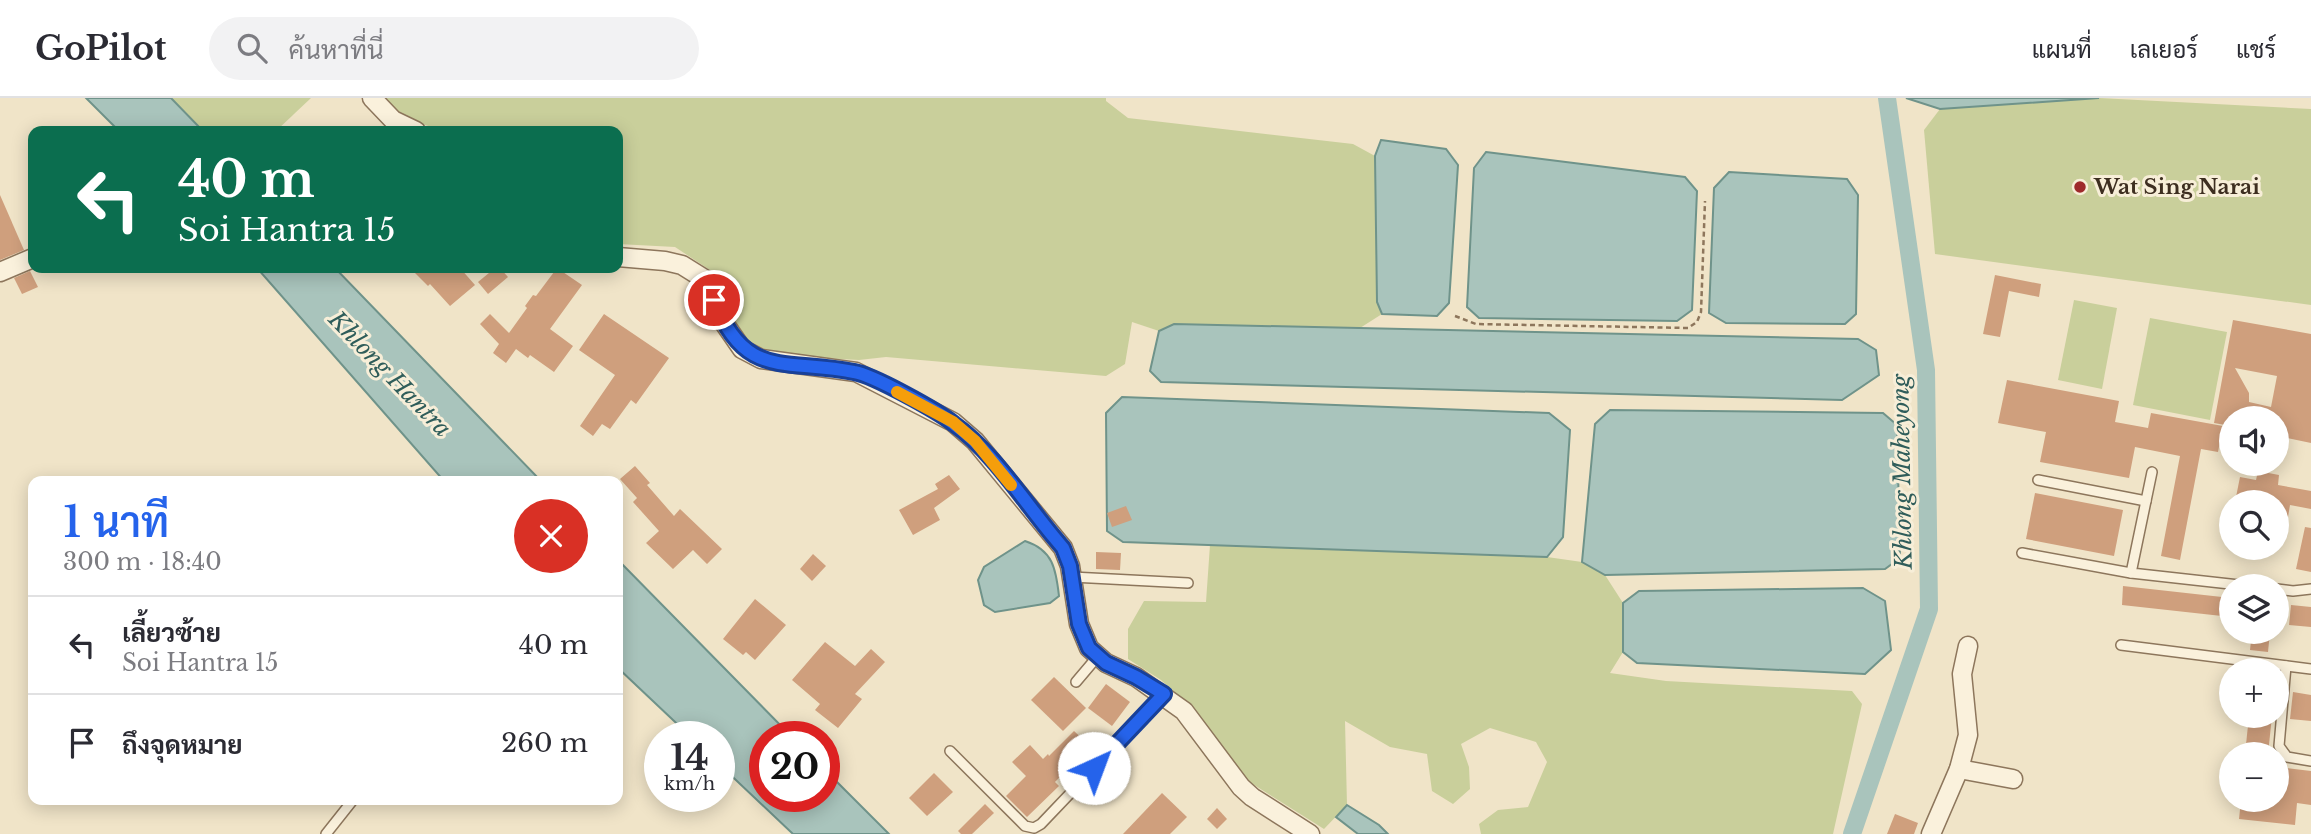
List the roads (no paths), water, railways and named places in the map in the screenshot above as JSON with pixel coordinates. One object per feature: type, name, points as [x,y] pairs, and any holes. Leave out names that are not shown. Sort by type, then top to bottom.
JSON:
[{"type":"street","points":[[372,98],[393,120],[406,126]]},
{"type":"street","points":[[623,257],[682,265],[706,280],[722,320],[742,349],[761,359],[856,372],[953,422],[975,441],[1063,548],[1072,577],[1079,624],[1089,648],[1098,656],[1164,694],[1184,711],[1241,787],[1301,832]]},
{"type":"street","points":[[0,272],[28,260]]},
{"type":"street","points":[[1931,834],[1958,769],[1968,735],[1962,674],[1968,646]]},
{"type":"street","points":[[1958,769],[2013,779]]},
{"type":"lane","points":[[2131,573],[2152,472]]},
{"type":"lane","points":[[2038,480],[2146,501]]},
{"type":"lane","points":[[2022,553],[2131,573],[2219,583]]},
{"type":"lane","points":[[1072,577],[1188,583]]},
{"type":"lane","points":[[2289,590],[2311,589]]},
{"type":"lane","points":[[2121,645],[2223,658]]},
{"type":"lane","points":[[1076,681],[1098,656]]},
{"type":"lane","points":[[2289,666],[2311,669]]},
{"type":"lane","points":[[950,751],[1026,827],[1034,828],[1041,824],[1164,694]]},
{"type":"lane","points":[[2281,728],[2279,746],[2287,757],[2311,761]]},
{"type":"lane","points":[[326,834],[349,805]]},
{"type":"water","points":[[86,98],[171,98],[198,126],[114,126]]},
{"type":"water","points":[[1906,98],[2099,98],[1940,109]]},
{"type":"water","points":[[1381,140],[1446,149],[1458,165],[1449,303],[1437,316],[1382,314],[1377,302],[1375,156]]},
{"type":"water","points":[[1486,152],[1685,177],[1697,191],[1692,310],[1677,321],[1479,318],[1467,307],[1474,168]]},
{"type":"water","points":[[1729,172],[1847,179],[1858,195],[1856,314],[1845,324],[1726,323],[1709,313],[1714,188]]},
{"type":"water","name":"Khlong Hantra","points":[[261,273],[340,273],[536,476],[440,476]]},
{"type":"water","points":[[1174,324],[1858,339],[1876,350],[1879,375],[1842,400],[1161,382],[1150,371],[1159,331]]},
{"type":"water","points":[[1122,397],[1549,413],[1570,430],[1563,537],[1547,557],[1123,542],[1107,531],[1106,413]]},
{"type":"water","points":[[1610,410],[1883,413],[1897,425],[1900,558],[1885,569],[1605,575],[1582,562],[1595,424]]},
{"type":"water","points":[[1025,541],[1047,555],[1054,569],[1059,596],[1050,603],[995,612],[984,605],[978,580],[984,567]]},
{"type":"water","points":[[623,565],[776,721],[749,721],[749,792],[735,779],[735,721],[674,721],[623,673]]},
{"type":"water","points":[[1863,588],[1885,601],[1891,650],[1865,674],[1637,663],[1623,652],[1623,603],[1639,591]]},
{"type":"water","points":[[840,785],[889,834],[793,834],[770,812],[840,812]]},
{"type":"water","points":[[1347,805],[1379,825],[1388,834],[1358,834],[1336,817]]},
{"type":"waterway","name":"Khlong Maheyong","points":[[1852,834],[1929,609],[1926,370],[1887,98]]},
{"type":"place","name":"Wat Sing Narai","points":[[2080,187]]}]
